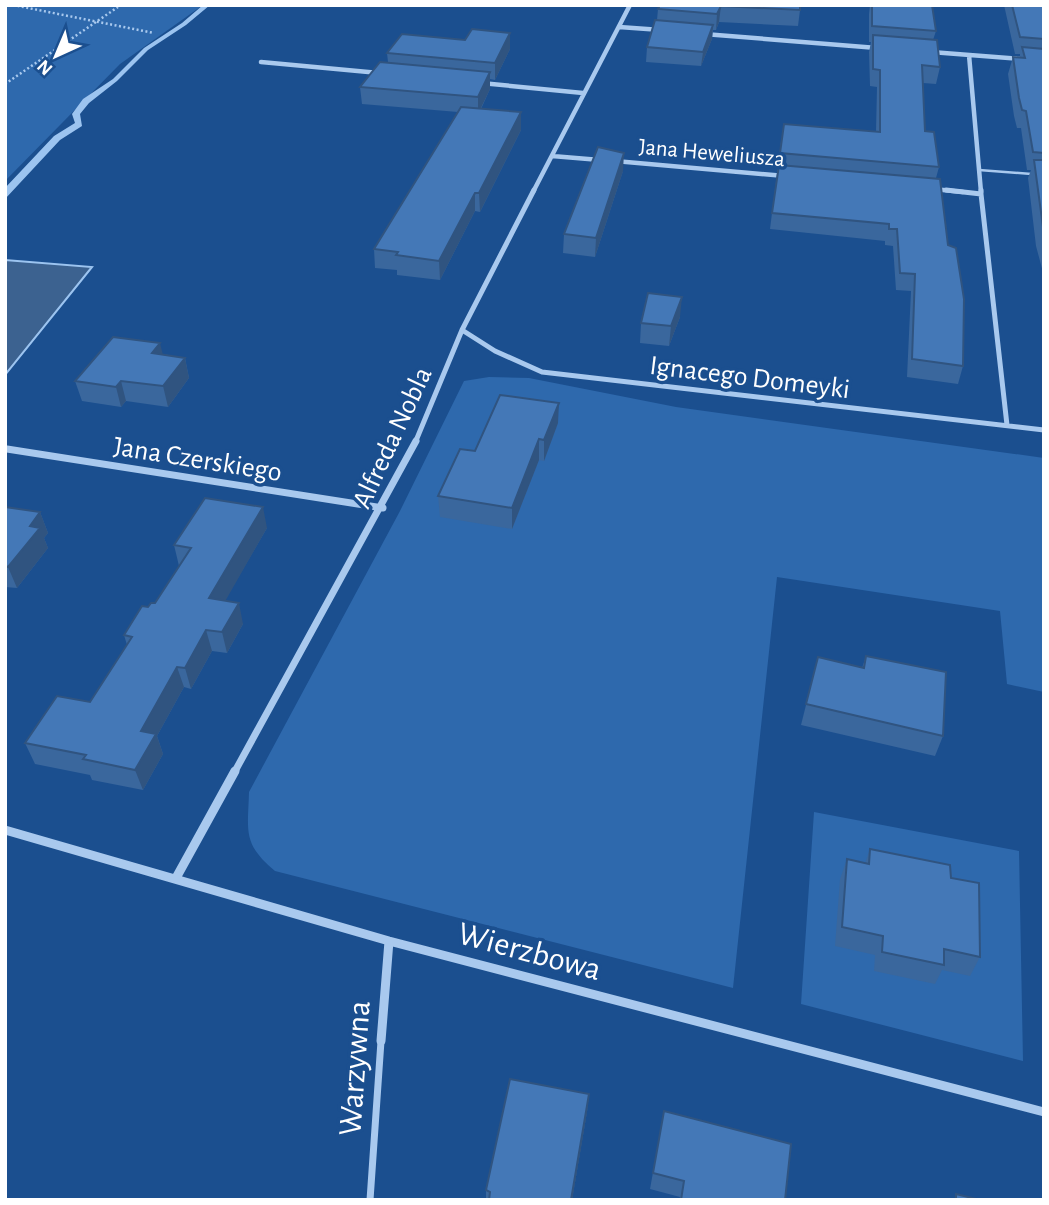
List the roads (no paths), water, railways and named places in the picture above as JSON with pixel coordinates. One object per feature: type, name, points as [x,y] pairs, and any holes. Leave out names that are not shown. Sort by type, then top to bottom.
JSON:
[{"type":"street","name":"Alfreda Nobla","points":[[176,878],[410,456],[462,330],[629,5]]},
{"type":"street","points":[[620,27],[673,31]]},
{"type":"street","points":[[700,33],[888,49]]},
{"type":"street","points":[[929,52],[1031,60]]},
{"type":"street","points":[[969,55],[981,194],[1007,425]]},
{"type":"street","points":[[261,62],[385,74]]},
{"type":"street","points":[[468,82],[583,93]]},
{"type":"street","name":"Jana Heweliusza","points":[[552,156],[787,177]]},
{"type":"street","points":[[926,189],[981,194]]},
{"type":"street","name":"Ignacego Domeyki","points":[[462,330],[495,351],[542,372],[1044,430]]},
{"type":"street","name":"Jana Czerskiego","points":[[6,450],[383,508]]},
{"type":"street","name":"Wierzbowa","points":[[5,830],[389,941],[1044,1112]]},
{"type":"street","name":"Warzywna","points":[[381,1041],[389,941]]},
{"type":"lane","points":[[979,170],[1044,175]]},
{"type":"lane","name":"Warzywna","points":[[370,1200],[381,1041]]},
{"type":"waterway","points":[[5,197],[8,190],[57,138],[79,124],[76,114],[86,101],[115,80],[146,49],[207,5]]}]
